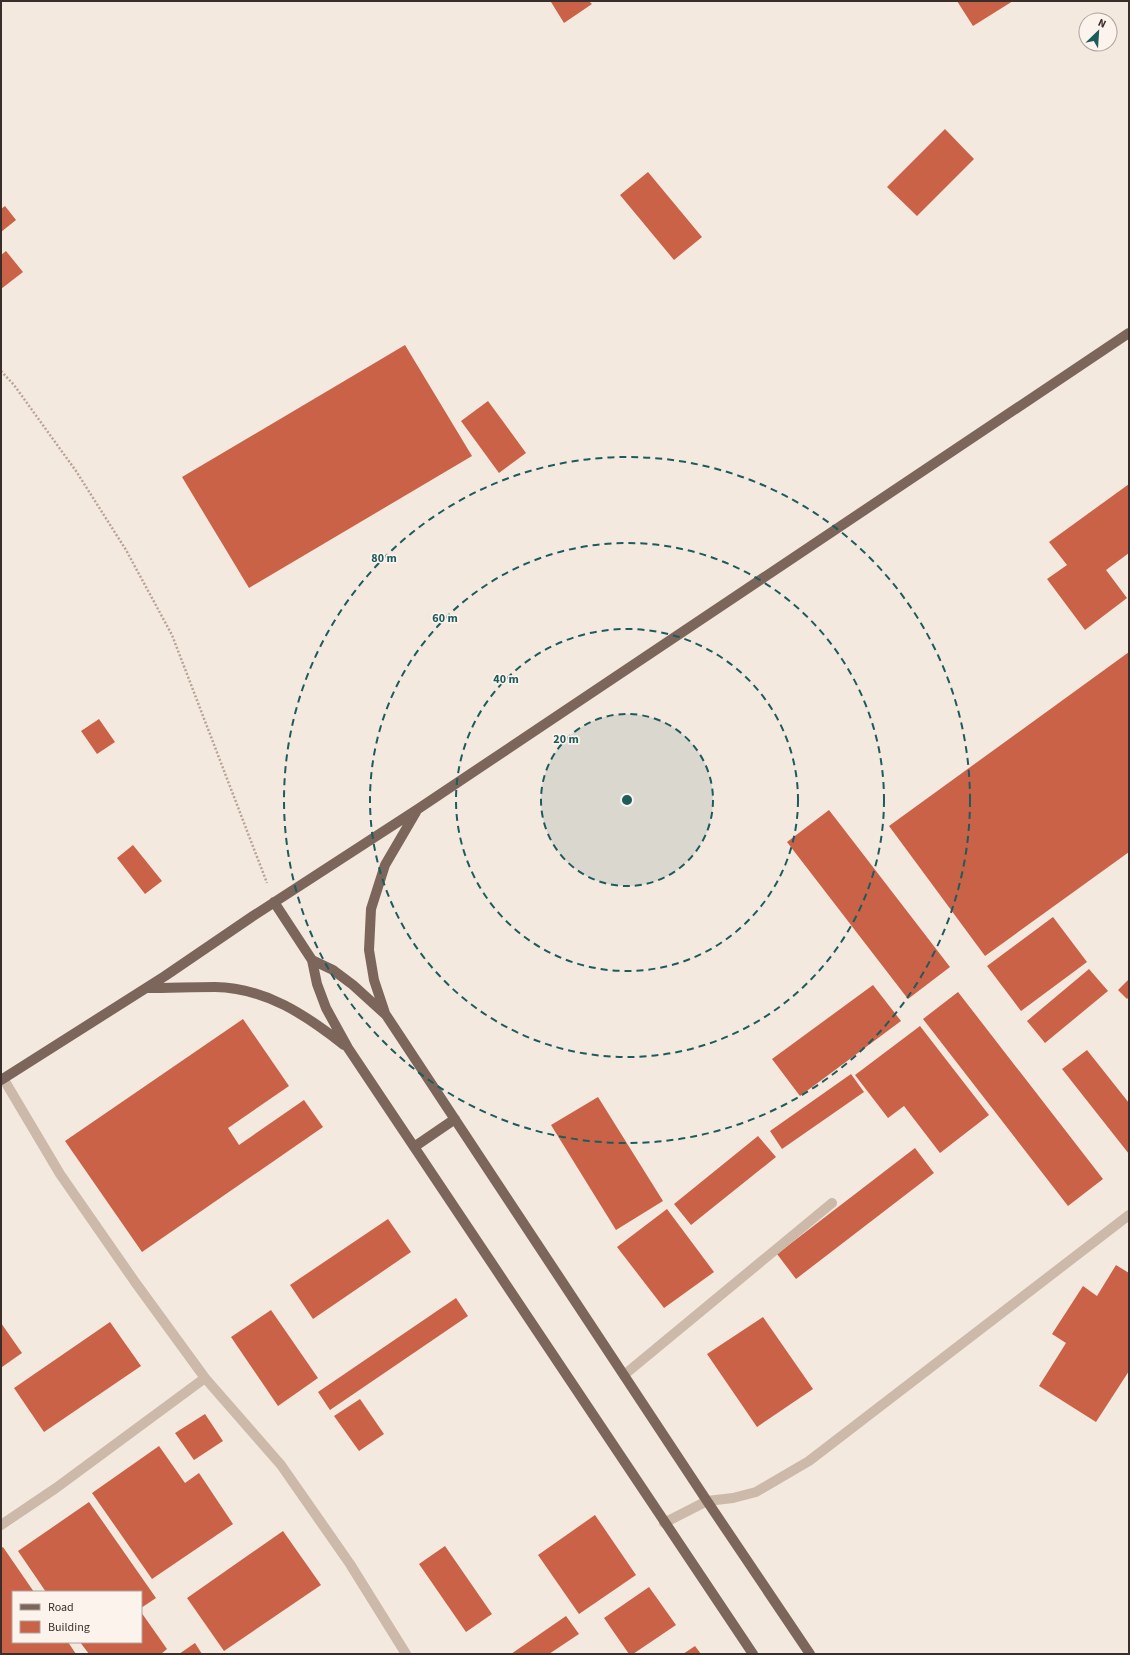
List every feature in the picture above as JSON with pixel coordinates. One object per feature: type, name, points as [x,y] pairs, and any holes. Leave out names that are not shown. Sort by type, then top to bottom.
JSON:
[{"type":"main road","points":[[2,1079],[147,988],[274,902],[418,809],[1129,333]]},
{"type":"main road","points":[[386,1015],[374,980],[369,950],[371,909],[385,865],[418,809]]},
{"type":"main road","points":[[274,902],[312,960],[317,984],[326,1008],[348,1048],[664,1523],[753,1654]]},
{"type":"main road","points":[[312,960],[333,970],[354,985],[386,1015],[707,1501],[810,1654]]},
{"type":"main road","points":[[147,988],[216,987],[275,1000],[297,1011],[348,1048]]},
{"type":"main road","points":[[414,1147],[455,1119]]},
{"type":"street","points":[[2,1079],[60,1174],[135,1282],[205,1378],[282,1465],[350,1564],[406,1654]]},
{"type":"street","points":[[624,1375],[832,1202]]},
{"type":"street","points":[[664,1523],[707,1501],[734,1498],[756,1492],[809,1461],[1129,1215]]},
{"type":"street","points":[[1,1525],[56,1488],[205,1378]]},
{"type":"path","points":[[1,371],[28,404],[76,471],[126,550],[172,635],[274,902]]},
{"type":"building","points":[[589,1],[592,4],[564,23],[551,2]]},
{"type":"building","points":[[957,1],[1013,1],[973,26]]},
{"type":"building","points":[[945,129],[974,159],[917,216],[887,187]]},
{"type":"building","points":[[648,172],[702,237],[674,260],[620,195]]},
{"type":"building","points":[[5,206],[16,220],[1,232],[1,209]]},
{"type":"building","points":[[6,251],[23,272],[1,289],[1,255]]},
{"type":"building","points":[[405,345],[472,456],[249,588],[182,477]]},
{"type":"building","points":[[488,401],[526,453],[499,473],[461,421]]},
{"type":"building","points":[[1129,484],[1129,553],[1106,570],[1127,598],[1085,630],[1047,579],[1067,565],[1049,542]]},
{"type":"building","points":[[1129,652],[1129,852],[985,956],[889,826]]},
{"type":"building","points":[[99,719],[115,742],[97,754],[81,731]]},
{"type":"building","points":[[829,810],[950,967],[908,999],[787,842]]},
{"type":"building","points":[[133,845],[162,881],[145,894],[117,858]]},
{"type":"building","points":[[1053,917],[1087,962],[1021,1011],[987,966]]},
{"type":"building","points":[[1089,969],[1108,991],[1045,1043],[1027,1021]]},
{"type":"building","points":[[1129,979],[1129,997],[1127,999],[1118,990]]},
{"type":"building","points":[[873,985],[901,1021],[800,1096],[772,1059]]},
{"type":"building","points":[[958,992],[1103,1179],[1068,1206],[923,1019]]},
{"type":"building","points":[[243,1019],[289,1086],[228,1128],[239,1145],[304,1100],[323,1127],[142,1252],[65,1141]]},
{"type":"building","points":[[920,1026],[989,1115],[940,1153],[904,1106],[888,1118],[855,1075]]},
{"type":"building","points":[[1087,1050],[1129,1103],[1129,1154],[1062,1069]]},
{"type":"building","points":[[851,1074],[864,1092],[782,1149],[770,1131]]},
{"type":"building","points":[[598,1097],[663,1201],[616,1230],[551,1125]]},
{"type":"building","points":[[758,1136],[776,1157],[691,1225],[674,1204]]},
{"type":"building","points":[[915,1148],[934,1173],[796,1279],[777,1254]]},
{"type":"building","points":[[667,1209],[714,1272],[664,1308],[617,1247]]},
{"type":"building","points":[[388,1219],[411,1252],[313,1319],[290,1285]]},
{"type":"building","points":[[1116,1265],[1129,1273],[1129,1371],[1096,1422],[1039,1386],[1066,1343],[1052,1334],[1083,1286],[1097,1296]]},
{"type":"building","points":[[456,1298],[468,1316],[330,1410],[318,1392]]},
{"type":"building","points":[[271,1310],[318,1378],[278,1406],[231,1337]]},
{"type":"building","points":[[763,1317],[813,1389],[757,1427],[707,1354]]},
{"type":"building","points":[[110,1322],[141,1366],[44,1432],[14,1388]]},
{"type":"building","points":[[1,1323],[22,1353],[2,1367],[1,1366]]},
{"type":"building","points":[[360,1399],[384,1434],[359,1451],[334,1416]]},
{"type":"building","points":[[205,1414],[223,1441],[194,1460],[175,1433]]},
{"type":"building","points":[[159,1446],[185,1483],[199,1473],[233,1524],[152,1579],[92,1493]]},
{"type":"building","points":[[89,1502],[156,1598],[142,1607],[142,1591],[45,1591],[18,1551]]},
{"type":"building","points":[[595,1515],[636,1575],[579,1614],[538,1555]]},
{"type":"building","points":[[283,1531],[321,1585],[224,1651],[187,1598]]},
{"type":"building","points":[[445,1546],[492,1614],[466,1632],[419,1564]]},
{"type":"building","points":[[3,1547],[33,1591],[12,1591],[12,1643],[69,1643],[76,1654],[1,1654],[1,1548]]},
{"type":"building","points":[[649,1587],[676,1625],[633,1654],[629,1654],[604,1618]]},
{"type":"building","points":[[142,1613],[167,1649],[161,1654],[89,1654],[81,1643],[142,1643]]},
{"type":"building","points":[[566,1616],[579,1634],[549,1654],[511,1654]]},
{"type":"building","points":[[195,1643],[202,1654],[179,1654]]},
{"type":"building","points":[[695,1646],[701,1654],[683,1654]]}]
